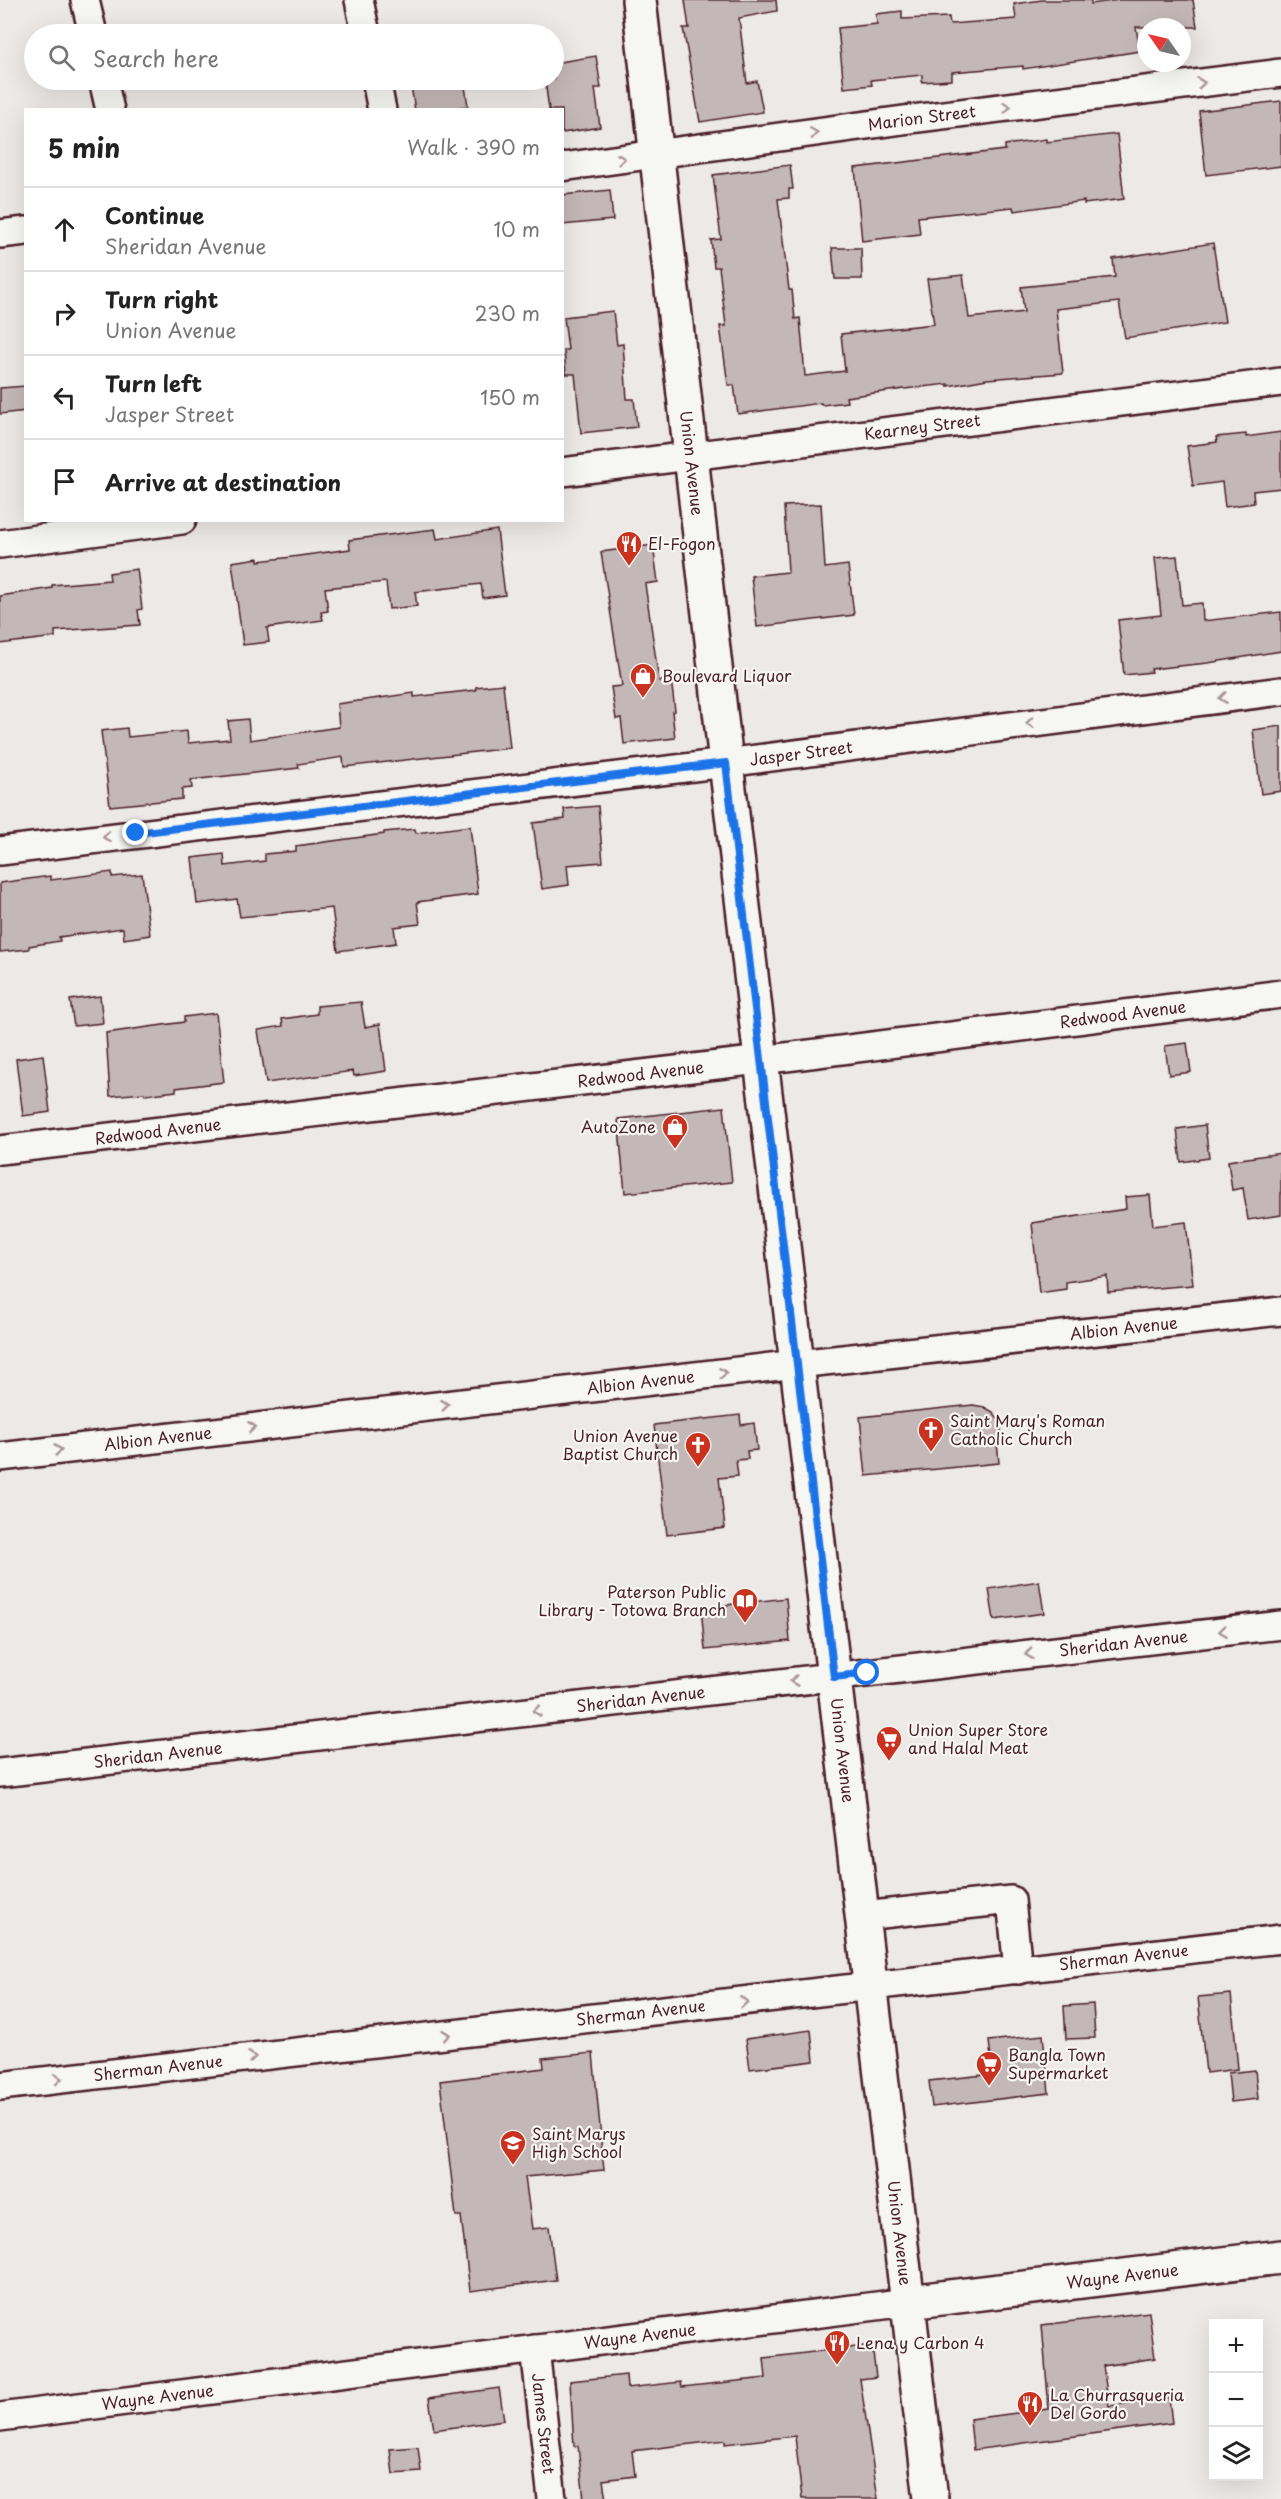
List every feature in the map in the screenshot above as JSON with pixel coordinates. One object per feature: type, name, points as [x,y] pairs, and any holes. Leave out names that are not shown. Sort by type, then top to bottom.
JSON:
[{"type":"main road","name":"Union Avenue","points":[[639,0],[726,763],[931,2499]]},
{"type":"main road","name":"Wayne Avenue","points":[[908,2302],[1281,2257]]},
{"type":"street","points":[[85,0],[91,24]]},
{"type":"street","points":[[359,0],[364,24]]},
{"type":"street","name":"Marion Street","points":[[564,167],[903,120],[1281,73]]},
{"type":"street","points":[[105,90],[110,108]]},
{"type":"street","points":[[378,90],[382,108]]},
{"type":"street","points":[[0,234],[24,231]]},
{"type":"street","name":"Kearney Street","points":[[564,472],[1281,382]]},
{"type":"street","points":[[0,544],[167,522]]},
{"type":"street","name":"Jasper Street","points":[[0,851],[726,763],[1281,691]]},
{"type":"street","name":"Redwood Avenue","points":[[0,1150],[761,1060],[1281,994]]},
{"type":"street","name":"Albion Avenue","points":[[0,1457],[797,1364],[1281,1311]]},
{"type":"street","name":"Sheridan Avenue","points":[[0,1773],[1281,1625]]},
{"type":"street","points":[[863,1916],[1011,1900],[1018,1970]]},
{"type":"street","name":"Sherman Avenue","points":[[0,2086],[1281,1939]]},
{"type":"street","name":"Wayne Avenue","points":[[0,2417],[908,2302]]},
{"type":"street","name":"James Street","points":[[535,2349],[552,2499]]},
{"type":"building","points":[[685,0],[776,0],[777,11],[739,18],[747,83],[757,81],[763,112],[700,122],[683,28],[689,28]]},
{"type":"building","points":[[1042,0],[1091,0],[1091,4],[1119,0],[1193,0],[1197,27],[1191,27],[1191,18],[1137,18],[1137,51],[1023,69],[1023,66],[952,72],[952,80],[922,82],[922,75],[871,80],[872,85],[844,88],[838,28],[877,24],[876,14],[902,11],[902,19],[949,17],[950,24],[1016,19],[1014,4]]},
{"type":"building","points":[[596,56],[601,88],[595,88],[600,127],[564,133],[564,108],[549,108],[546,90],[564,90],[564,61]]},
{"type":"building","points":[[412,90],[466,90],[468,106],[415,108]]},
{"type":"building","points":[[1281,101],[1281,166],[1206,175],[1199,111]]},
{"type":"building","points":[[1117,134],[1124,199],[1084,204],[1084,201],[1014,211],[1013,207],[918,217],[920,234],[862,241],[855,168],[1005,150],[1005,145],[1046,139],[1046,142]]},
{"type":"building","points":[[790,165],[793,189],[789,189],[789,198],[778,199],[789,290],[792,290],[795,319],[800,318],[805,376],[845,371],[841,334],[934,324],[927,279],[963,275],[969,318],[1024,312],[1021,287],[1115,277],[1113,259],[1213,243],[1225,322],[1125,338],[1119,302],[1056,309],[1063,373],[904,389],[846,397],[847,402],[822,405],[821,403],[738,414],[734,385],[728,385],[720,326],[726,326],[719,267],[714,267],[711,240],[721,239],[713,175]]},
{"type":"building","points":[[610,190],[613,220],[564,225],[564,195]]},
{"type":"building","points":[[832,248],[861,248],[862,279],[835,279]]},
{"type":"building","points":[[613,311],[617,345],[623,344],[627,399],[634,399],[637,427],[581,433],[575,374],[566,374],[564,350],[568,350],[564,317]]},
{"type":"building","points":[[24,386],[24,411],[0,414],[0,388]]},
{"type":"building","points":[[1281,432],[1281,488],[1253,491],[1254,503],[1225,507],[1222,482],[1193,486],[1187,446],[1217,442],[1216,437],[1246,434],[1246,437]]},
{"type":"building","points":[[821,504],[825,568],[848,565],[854,615],[757,627],[751,576],[788,572],[784,506]]},
{"type":"building","points":[[435,529],[437,539],[497,530],[505,595],[483,598],[481,584],[415,592],[417,606],[389,609],[386,582],[325,588],[328,611],[321,612],[323,620],[267,628],[269,642],[243,645],[232,562],[258,558],[258,561],[350,549],[349,540]]},
{"type":"building","points":[[653,545],[658,582],[645,584],[659,681],[671,679],[675,711],[672,712],[675,738],[624,744],[621,718],[616,719],[611,687],[622,686],[601,552]]},
{"type":"building","points":[[1177,556],[1182,605],[1202,603],[1203,621],[1281,612],[1281,651],[1208,663],[1151,669],[1152,672],[1124,675],[1118,620],[1161,615],[1155,558]]},
{"type":"building","points":[[137,569],[142,609],[138,610],[140,625],[55,631],[55,637],[0,644],[0,596],[52,588],[52,585],[110,580],[109,573]]},
{"type":"building","points":[[503,684],[510,748],[344,767],[343,757],[298,764],[299,768],[191,780],[192,788],[182,789],[182,799],[110,806],[101,731],[127,728],[128,737],[187,731],[188,743],[230,739],[228,721],[248,719],[250,740],[339,727],[337,704],[414,693],[414,697],[476,690],[476,687]]},
{"type":"building","points":[[1281,726],[1281,791],[1261,794],[1253,730]]},
{"type":"building","points":[[598,806],[603,862],[567,865],[569,885],[542,889],[533,823],[565,819],[564,809]]},
{"type":"building","points":[[470,826],[478,894],[417,902],[420,924],[394,927],[396,943],[338,951],[332,908],[240,917],[237,899],[197,904],[192,858],[224,854],[225,866],[265,861],[265,854],[296,851],[296,846],[384,834],[384,832],[415,829],[416,833]]},
{"type":"building","points":[[112,872],[112,877],[142,874],[150,935],[124,939],[123,928],[59,937],[60,941],[29,946],[29,949],[0,952],[0,883],[50,876],[51,880]]},
{"type":"building","points":[[100,996],[103,1023],[74,1026],[70,1000]]},
{"type":"building","points":[[361,1002],[365,1027],[380,1024],[386,1071],[354,1076],[353,1071],[266,1083],[258,1030],[283,1026],[282,1019],[317,1014],[317,1006]]},
{"type":"building","points":[[216,1013],[224,1082],[176,1088],[176,1091],[145,1095],[144,1093],[110,1096],[106,1033],[184,1022],[184,1017]]},
{"type":"building","points":[[1187,1043],[1191,1072],[1169,1075],[1165,1046]]},
{"type":"building","points":[[43,1055],[50,1112],[23,1116],[16,1059]]},
{"type":"building","name":"AutoZone","points":[[724,1107],[732,1182],[625,1193],[618,1119]]},
{"type":"building","points":[[1205,1125],[1209,1158],[1181,1162],[1177,1129]]},
{"type":"building","points":[[1281,1153],[1281,1215],[1248,1220],[1243,1188],[1232,1190],[1228,1161]]},
{"type":"building","points":[[1150,1195],[1153,1226],[1186,1222],[1193,1285],[1108,1292],[1107,1276],[1066,1282],[1066,1289],[1039,1293],[1032,1223],[1126,1209],[1125,1197]]},
{"type":"building","name":"Saint Mary's Roman Catholic Church","points":[[973,1405],[993,1412],[1001,1422],[1001,1432],[997,1442],[999,1463],[866,1476],[860,1417]]},
{"type":"building","name":"Union Avenue Baptist Church","points":[[740,1415],[741,1425],[754,1423],[757,1450],[747,1451],[748,1459],[736,1460],[738,1476],[719,1478],[725,1528],[667,1535],[654,1425]]},
{"type":"building","points":[[1039,1581],[1044,1613],[994,1620],[989,1589]]},
{"type":"building","name":"Paterson Public Library - Totowa Branch","points":[[786,1598],[790,1641],[705,1650],[701,1608]]},
{"type":"building","points":[[1231,1994],[1238,2069],[1206,2073],[1198,1997]]},
{"type":"building","points":[[1093,2004],[1095,2038],[1066,2039],[1064,2006]]},
{"type":"building","points":[[811,2030],[814,2061],[750,2069],[746,2039]]},
{"type":"building","name":"Bangla Town Supermarket","points":[[1043,2035],[1049,2093],[932,2107],[929,2081],[993,2074],[989,2041]]},
{"type":"building","points":[[593,2053],[604,2170],[525,2177],[532,2229],[549,2227],[556,2280],[470,2291],[461,2216],[456,2216],[440,2081],[544,2068],[543,2058]]},
{"type":"building","points":[[1255,2070],[1258,2099],[1231,2102],[1228,2073]]},
{"type":"building","points":[[1149,2312],[1155,2358],[1103,2366],[1109,2406],[1169,2398],[1172,2423],[973,2450],[970,2419],[1049,2409],[1042,2325]]},
{"type":"building","points":[[872,2345],[876,2377],[860,2379],[878,2499],[802,2499],[795,2436],[725,2444],[725,2440],[632,2451],[635,2476],[603,2480],[606,2499],[584,2499],[578,2446],[574,2446],[570,2381],[626,2375],[627,2388],[681,2382],[682,2387],[766,2378],[764,2358]]},
{"type":"building","points":[[499,2388],[504,2420],[434,2430],[429,2398]]},
{"type":"building","points":[[418,2447],[421,2472],[393,2474],[390,2449]]},
{"type":"place","name":"El-Fogon","points":[[629,567]]},
{"type":"place","name":"Boulevard Liquor","points":[[643,699]]},
{"type":"place","name":"AutoZone","points":[[675,1150]]},
{"type":"place","name":"Saint Mary's Roman Catholic Church","points":[[931,1453]]},
{"type":"place","name":"Union Avenue Baptist Church","points":[[698,1468]]},
{"type":"place","name":"Paterson Public Library - Totowa Branch","points":[[745,1624]]},
{"type":"place","name":"Union Super Store and Halal Meat","points":[[889,1762]]},
{"type":"place","name":"Bangla Town Supermarket","points":[[989,2087]]},
{"type":"place","name":"Saint Marys High School","points":[[513,2166]]},
{"type":"place","name":"Lena y Carbon 4","points":[[837,2366]]},
{"type":"place","name":"La Churrasqueria Del Gordo","points":[[1030,2427]]},
{"type":"route","points":[[136,833],[726,763],[834,1677],[867,1673]]}]
